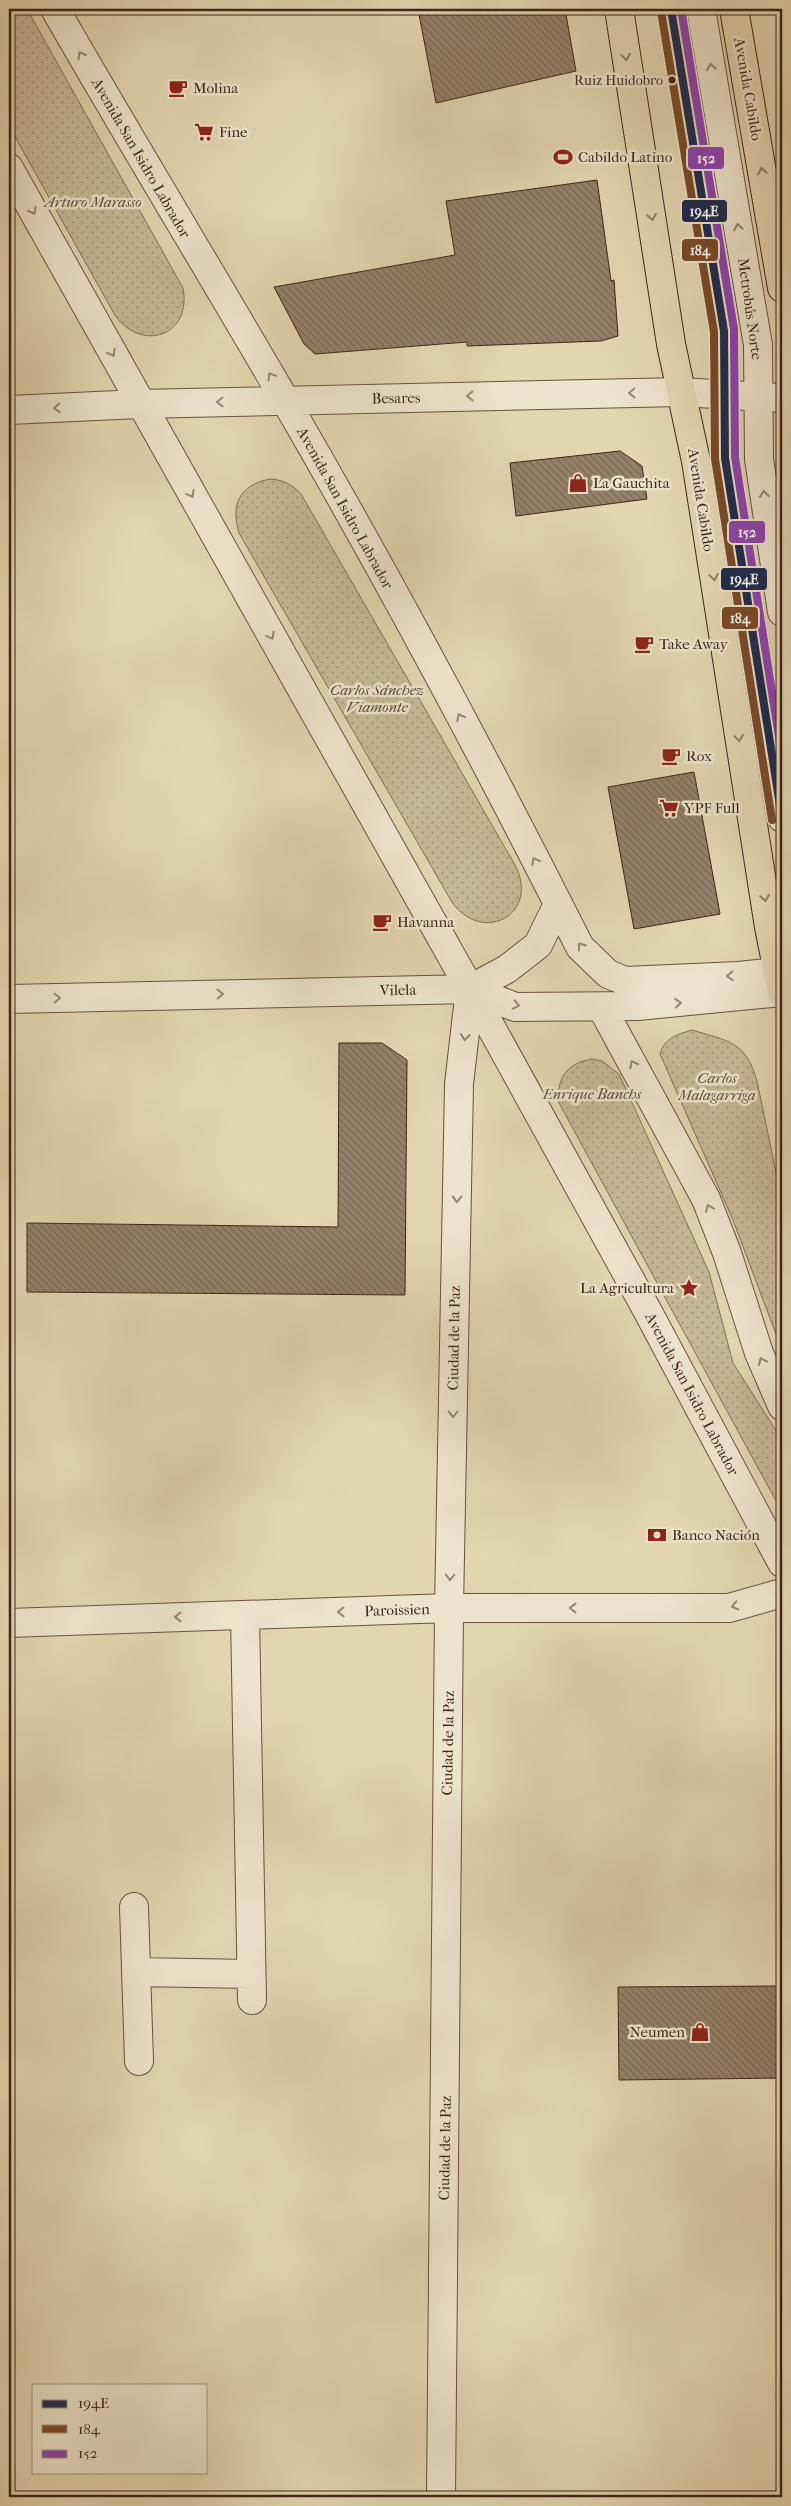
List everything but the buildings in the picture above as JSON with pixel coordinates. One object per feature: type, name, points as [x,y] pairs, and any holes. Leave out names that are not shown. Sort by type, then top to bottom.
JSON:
[{"type":"main road","name":"Avenida Cabildo","points":[[619,9],[671,344],[696,461],[769,927],[780,982]]},
{"type":"main road","name":"Avenida Cabildo","points":[[734,9],[782,288]]},
{"type":"street","name":"Avenida San Isidro Labrador","points":[[55,9],[116,116],[286,401],[422,646],[558,904]]},
{"type":"street","name":"Metrobús Norte","points":[[670,9],[724,331],[725,458],[782,818]]},
{"type":"street","name":"Metrobús Norte","points":[[702,9],[758,345],[771,398],[759,459],[782,612]]},
{"type":"street","name":"Avenida San Isidro Labrador","points":[[9,168],[470,989],[647,1310],[782,1563]]},
{"type":"street","name":"Besares","points":[[9,410],[140,404],[681,392],[771,398]]},
{"type":"street","points":[[558,904],[580,947],[608,974],[625,981],[738,976],[780,982]]},
{"type":"street","points":[[470,989],[507,969],[538,945],[558,904]]},
{"type":"street","name":"Vilela","points":[[9,999],[470,989],[515,1007],[602,1008],[726,999],[780,982]]},
{"type":"street","name":"Ciudad de la Paz","points":[[441,2497],[449,1608],[459,1084],[470,989]]},
{"type":"street","points":[[602,1008],[706,1199],[727,1253],[759,1353],[782,1406]]},
{"type":"street","name":"Paroissien","points":[[9,1623],[449,1608],[729,1608],[782,1593]]},
{"type":"street","points":[[136,1972],[252,1987],[245,1615]]},
{"type":"street","points":[[134,1907],[139,2061]]},
{"type":"green space","name":"Arturo Marasso","points":[[9,9],[27,9],[183,288],[184,304],[180,317],[173,327],[164,333],[152,336],[140,334],[128,328],[116,317],[9,126]]},
{"type":"green space","name":"Carlos Sánchez Viamonte","points":[[270,479],[287,483],[301,494],[515,865],[521,882],[520,897],[515,909],[506,918],[494,922],[480,922],[466,916],[453,904],[239,533],[236,513],[240,497],[251,486]]},
{"type":"green space","name":"Carlos Malagarriga","points":[[692,1030],[725,1040],[741,1050],[753,1068],[757,1081],[782,1202],[782,1350],[733,1220],[660,1054],[668,1040]]},
{"type":"green space","name":"Enrique Banchs","points":[[592,1059],[602,1061],[619,1074],[709,1272],[733,1363],[782,1440],[781,1510],[559,1103],[559,1086],[565,1073],[576,1064]]},
{"type":"transit line","name":"194E","points":[[671,9],[724,331],[725,458],[782,818]]},
{"type":"transit line","name":"152","points":[[681,9],[734,329],[735,457],[782,756]]},
{"type":"transit line","name":"184","points":[[661,11],[714,332],[715,459],[772,820]]},
{"type":"place","name":"Ruiz Huidobro","points":[[672,80]]},
{"type":"place","name":"Molina","points":[[178,88]]},
{"type":"place","name":"Fine","points":[[204,132]]},
{"type":"place","name":"Cabildo Latino","points":[[563,157]]},
{"type":"place","name":"La Gauchita","points":[[578,483]]},
{"type":"place","name":"Take Away","points":[[644,644]]},
{"type":"place","name":"Rox","points":[[671,756]]},
{"type":"place","name":"YPF Full","points":[[669,808]]},
{"type":"place","name":"Havanna","points":[[382,922]]},
{"type":"place","name":"La Agricultura","points":[[689,1288]]},
{"type":"place","name":"Banco Nación","points":[[657,1535]]},
{"type":"place","name":"Neumen","points":[[700,2032]]}]
